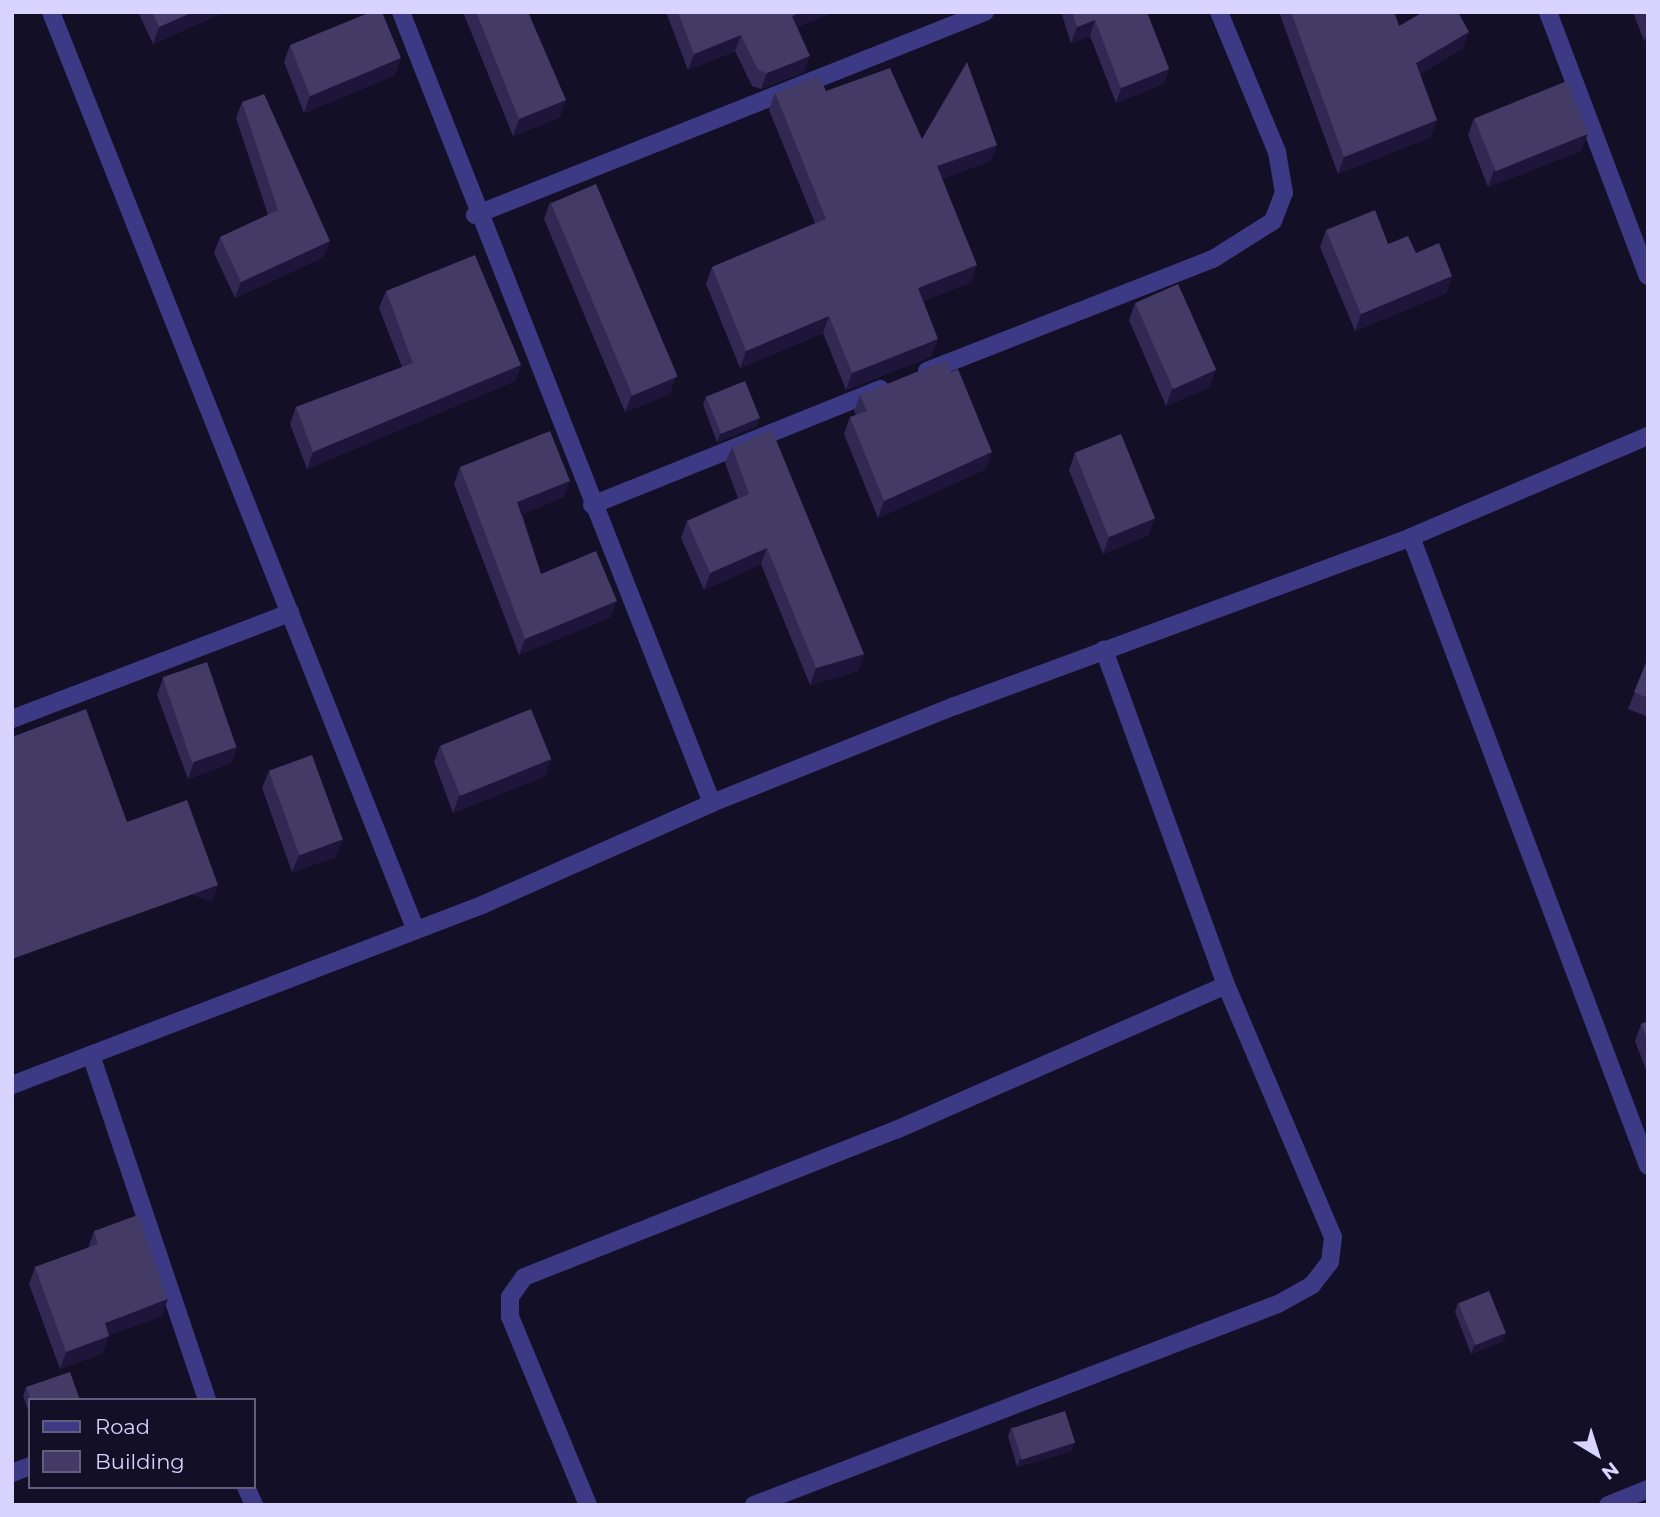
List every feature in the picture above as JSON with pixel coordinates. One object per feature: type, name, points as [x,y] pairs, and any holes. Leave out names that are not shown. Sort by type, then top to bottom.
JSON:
[{"type":"street","points":[[51,12],[415,928]]},
{"type":"street","points":[[401,12],[475,215],[712,803]]},
{"type":"street","points":[[475,215],[985,12]]},
{"type":"street","points":[[592,505],[1213,259],[1273,221],[1284,193],[1277,152],[1219,12]]},
{"type":"street","points":[[1548,12],[1648,276]]},
{"type":"street","points":[[12,1085],[415,928],[712,803],[1104,650],[1410,537],[1648,436]]},
{"type":"street","points":[[1410,537],[1648,1166]]},
{"type":"street","points":[[12,719],[290,613]]},
{"type":"street","points":[[754,1505],[1278,1304],[1312,1285],[1330,1262],[1333,1237],[1226,985],[1104,650]]},
{"type":"street","points":[[588,1505],[510,1317],[510,1297],[524,1277],[896,1130],[1226,985]]},
{"type":"street","points":[[91,1055],[205,1398]]},
{"type":"street","points":[[247,1489],[254,1505]]},
{"type":"street","points":[[1608,1505],[1648,1489]]},
{"type":"building","points":[[152,12],[193,12],[159,27]]},
{"type":"building","points":[[371,12],[382,12],[401,58],[310,96],[290,45]]},
{"type":"building","points":[[476,12],[528,12],[566,100],[519,119]]},
{"type":"building","points":[[678,12],[801,12],[792,16],[810,56],[767,73],[758,70],[741,35],[694,54]]},
{"type":"building","points":[[1072,12],[1147,12],[1169,69],[1121,88],[1095,20],[1077,27]]},
{"type":"building","points":[[1291,12],[1394,12],[1399,26],[1423,12],[1458,12],[1469,32],[1416,63],[1437,120],[1344,157]]},
{"type":"building","points":[[967,62],[997,145],[937,166],[977,265],[918,288],[938,339],[852,373],[829,316],[746,351],[712,267],[826,219],[775,93],[819,76],[826,91],[890,68],[922,139]]},
{"type":"building","points":[[1567,81],[1588,134],[1496,171],[1474,118]]},
{"type":"building","points":[[264,94],[330,241],[241,282],[220,237],[278,210],[242,102]]},
{"type":"building","points":[[596,184],[678,376],[633,396],[551,203]]},
{"type":"building","points":[[1375,210],[1388,244],[1408,236],[1416,253],[1439,243],[1452,276],[1361,314],[1326,230]]},
{"type":"building","points":[[475,255],[521,365],[313,452],[296,407],[413,363],[386,291]]},
{"type":"building","points":[[1178,284],[1216,370],[1173,389],[1135,303]]},
{"type":"building","points":[[946,360],[951,372],[958,369],[992,452],[884,501],[850,417],[867,411],[860,395]]},
{"type":"building","points":[[745,381],[760,418],[721,434],[706,397]]},
{"type":"building","points":[[772,430],[864,654],[816,668],[767,548],[710,573],[687,521],[749,494],[732,447]]},
{"type":"building","points":[[550,431],[570,481],[517,502],[541,574],[596,551],[617,601],[525,639],[460,467]]},
{"type":"building","points":[[1121,434],[1155,518],[1109,537],[1075,453]]},
{"type":"building","points":[[1648,658],[1648,698],[1634,692]]},
{"type":"building","points":[[207,662],[236,747],[192,762],[163,677]]},
{"type":"building","points":[[86,709],[127,822],[187,800],[218,885],[12,959],[12,737]]},
{"type":"building","points":[[531,709],[551,759],[460,796],[440,746]]},
{"type":"building","points":[[312,755],[343,840],[300,855],[269,771]]},
{"type":"building","points":[[1648,1021],[1648,1041],[1641,1024]]},
{"type":"building","points":[[138,1215],[168,1299],[105,1323],[109,1336],[66,1352],[35,1267],[98,1244],[94,1231]]},
{"type":"building","points":[[1489,1291],[1506,1333],[1475,1345],[1458,1303]]},
{"type":"building","points":[[70,1372],[79,1398],[30,1398],[26,1387]]},
{"type":"building","points":[[1065,1411],[1075,1442],[1022,1460],[1012,1428]]}]
